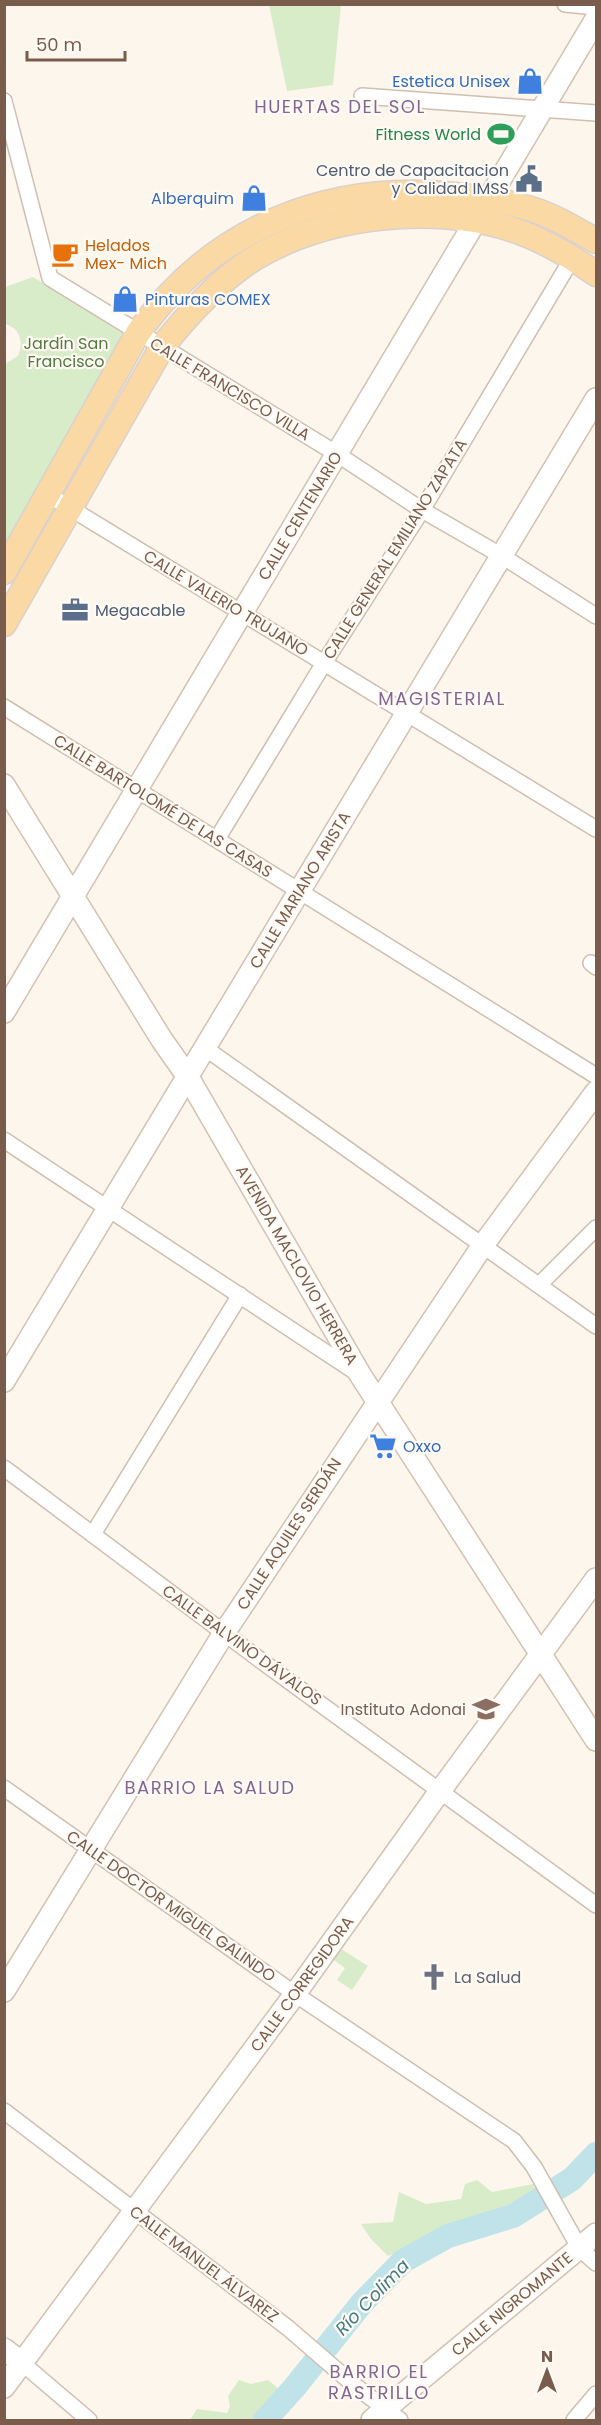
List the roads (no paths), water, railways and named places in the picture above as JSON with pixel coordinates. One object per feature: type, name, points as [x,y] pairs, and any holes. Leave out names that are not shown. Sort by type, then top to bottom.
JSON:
[{"type":"main road","points":[[4,572],[138,333],[152,313],[187,276],[228,244],[269,222],[306,207],[345,197],[417,191],[489,199],[532,209],[597,241]]},
{"type":"main road","points":[[4,624],[162,347],[186,317],[220,284],[254,259],[303,235],[346,222],[388,217],[434,216],[516,231],[573,258],[597,274]]},
{"type":"street","points":[[565,4],[597,7]]},
{"type":"street","name":"CALLE CENTENARIO","points":[[4,1012],[597,20]]},
{"type":"street","points":[[362,96],[597,113]]},
{"type":"street","name":"CALLE FRANCISCO VILLA","points":[[4,101],[50,278],[337,454],[422,510],[502,556],[597,616]]},
{"type":"street","name":"CALLE GENERAL EMILIANO ZAPATA","points":[[217,839],[324,663],[422,510],[573,258]]},
{"type":"street","name":"CALLE MARIANO ARISTA","points":[[4,1381],[597,399]]},
{"type":"street","name":"CALLE VALERIO TRUJANO","points":[[47,494],[597,829]]},
{"type":"street","name":"CALLE BARTOLOMÉ DE LAS CASAS","points":[[4,707],[597,1076]]},
{"type":"street","name":"AVENIDA MACLOVIO HERRERA","points":[[4,785],[162,1040],[188,1077],[361,1376],[597,1740]]},
{"type":"street","points":[[205,1048],[597,1326]]},
{"type":"street","name":"CALLE AQUILES SERDÁN","points":[[4,1991],[224,1633],[483,1245],[597,1092]]},
{"type":"street","points":[[4,1140],[361,1376]]},
{"type":"street","points":[[539,1285],[597,1228]]},
{"type":"street","points":[[93,1534],[240,1295]]},
{"type":"street","name":"CALLE BALVINO DÁVALOS","points":[[4,1468],[224,1633],[597,1905]]},
{"type":"street","name":"CALLE CORREGIDORA","points":[[4,2387],[295,1994],[440,1791],[597,1579]]},
{"type":"street","name":"CALLE DOCTOR MIGUEL GALINDO","points":[[4,1788],[295,1994],[514,2141],[534,2167],[580,2249],[597,2263]]},
{"type":"street","name":"CALLE MANUEL ÁLVAREZ","points":[[4,2111],[288,2328],[354,2385],[386,2417]]},
{"type":"street","name":"CALLE NIGROMANTE","points":[[386,2417],[597,2234]]},
{"type":"street","points":[[4,2349],[89,2421]]},
{"type":"street","points":[[574,2421],[597,2394]]},
{"type":"waterway","name":"Río Colima","points":[[265,2420],[294,2388],[362,2303],[403,2261],[448,2236],[513,2216],[572,2179],[596,2154]]},
{"type":"place","name":"Estetica Unisex","points":[[530,81]]},
{"type":"place","name":"Fitness World","points":[[501,134]]},
{"type":"place","name":"Centro de Capacitacion y Calidad IMSS","points":[[529,179]]},
{"type":"place","name":"Alberquim","points":[[254,198]]},
{"type":"place","name":"Helados Mex- Mich","points":[[65,254]]},
{"type":"place","name":"Pinturas COMEX","points":[[125,299]]},
{"type":"place","name":"Megacable","points":[[75,610]]},
{"type":"place","name":"Oxxo","points":[[383,1446]]},
{"type":"place","name":"Instituto Adonai","points":[[486,1709]]},
{"type":"place","name":"La Salud","points":[[434,1977]]},
{"type":"district","name":"HUERTAS DEL SOL","points":[[340,106]]},
{"type":"district","name":"MAGISTERIAL","points":[[442,698]]},
{"type":"district","name":"BARRIO LA SALUD","points":[[210,1787]]},
{"type":"district","name":"BARRIO EL RASTRILLO","points":[[379,2381]]},
{"type":"park label","name":"Jardín San Francisco","points":[[66,352]]}]
